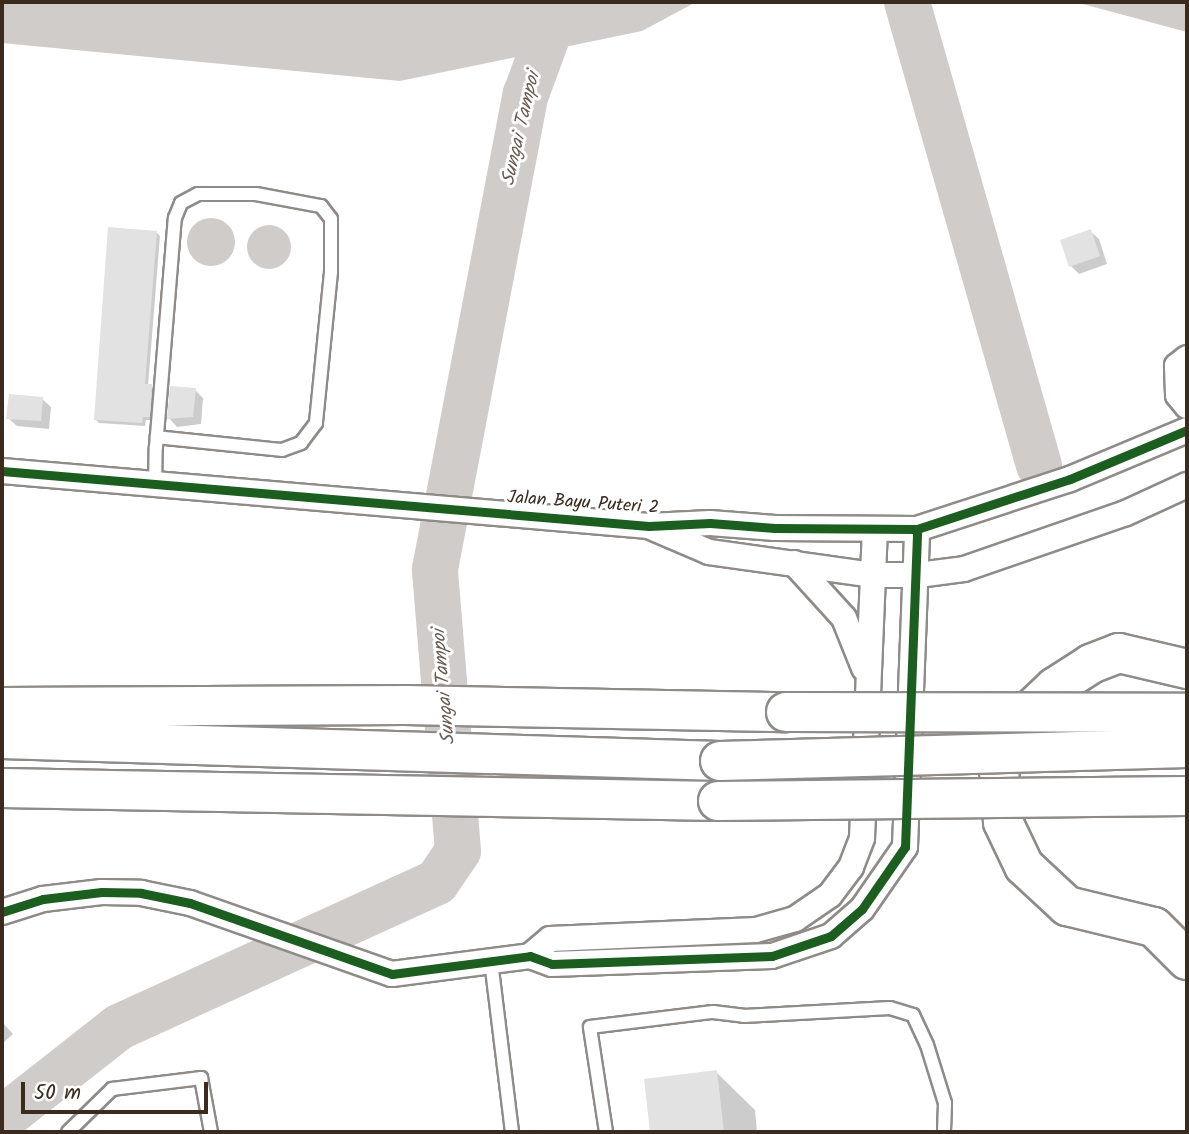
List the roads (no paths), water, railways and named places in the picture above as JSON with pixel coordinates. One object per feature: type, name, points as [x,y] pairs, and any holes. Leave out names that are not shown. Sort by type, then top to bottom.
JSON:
[{"type":"highway","points":[[1187,669],[1119,653],[1091,664],[1055,687],[1018,722],[999,770],[1003,822],[1024,866],[1067,906],[1154,927],[1187,960]]},
{"type":"highway","points":[[15,725],[405,705],[1187,713]]},
{"type":"highway","points":[[15,725],[720,761],[1187,748]]},
{"type":"highway","points":[[11,789],[718,801],[1187,796]]},
{"type":"street","points":[[1187,358],[1177,366],[1178,394],[1187,406]]},
{"type":"street","name":"Jalan Bayu Puteri 2","points":[[2,471],[155,486],[386,501],[649,526],[710,523],[875,530],[917,529],[1070,479],[1187,430]]},
{"type":"street","name":"Jalan Bayu Puteri 2","points":[[649,526],[709,552],[872,575],[918,575],[964,569],[1126,513],[1187,485]]},
{"type":"street","points":[[2,912],[43,899],[102,892],[141,892],[237,919],[372,970],[393,974],[530,956],[552,964],[772,956],[831,936],[862,909],[905,847],[918,575],[917,529]]},
{"type":"street","points":[[530,956],[550,939],[755,930],[795,919],[830,895],[851,867],[862,838],[875,530]]},
{"type":"street","points":[[794,563],[844,618],[858,646],[870,690]]},
{"type":"lane","points":[[155,486],[158,437],[175,218],[181,203],[198,194],[256,194],[321,206],[331,219],[331,272],[316,423],[301,443],[282,450],[158,437]]},
{"type":"lane","points":[[491,961],[512,1132]]},
{"type":"lane","points":[[606,1132],[590,1027],[713,1012],[744,1016],[890,1008],[913,1014],[927,1045],[945,1103],[944,1132]]},
{"type":"lane","points":[[68,1132],[112,1089],[201,1078],[211,1132]]},
{"type":"waterway","name":"Sungai Tampoi","points":[[2,1119],[119,1027],[437,882],[458,851],[435,569],[526,94],[560,2]]},
{"type":"waterway","points":[[907,2],[1039,466]]}]
